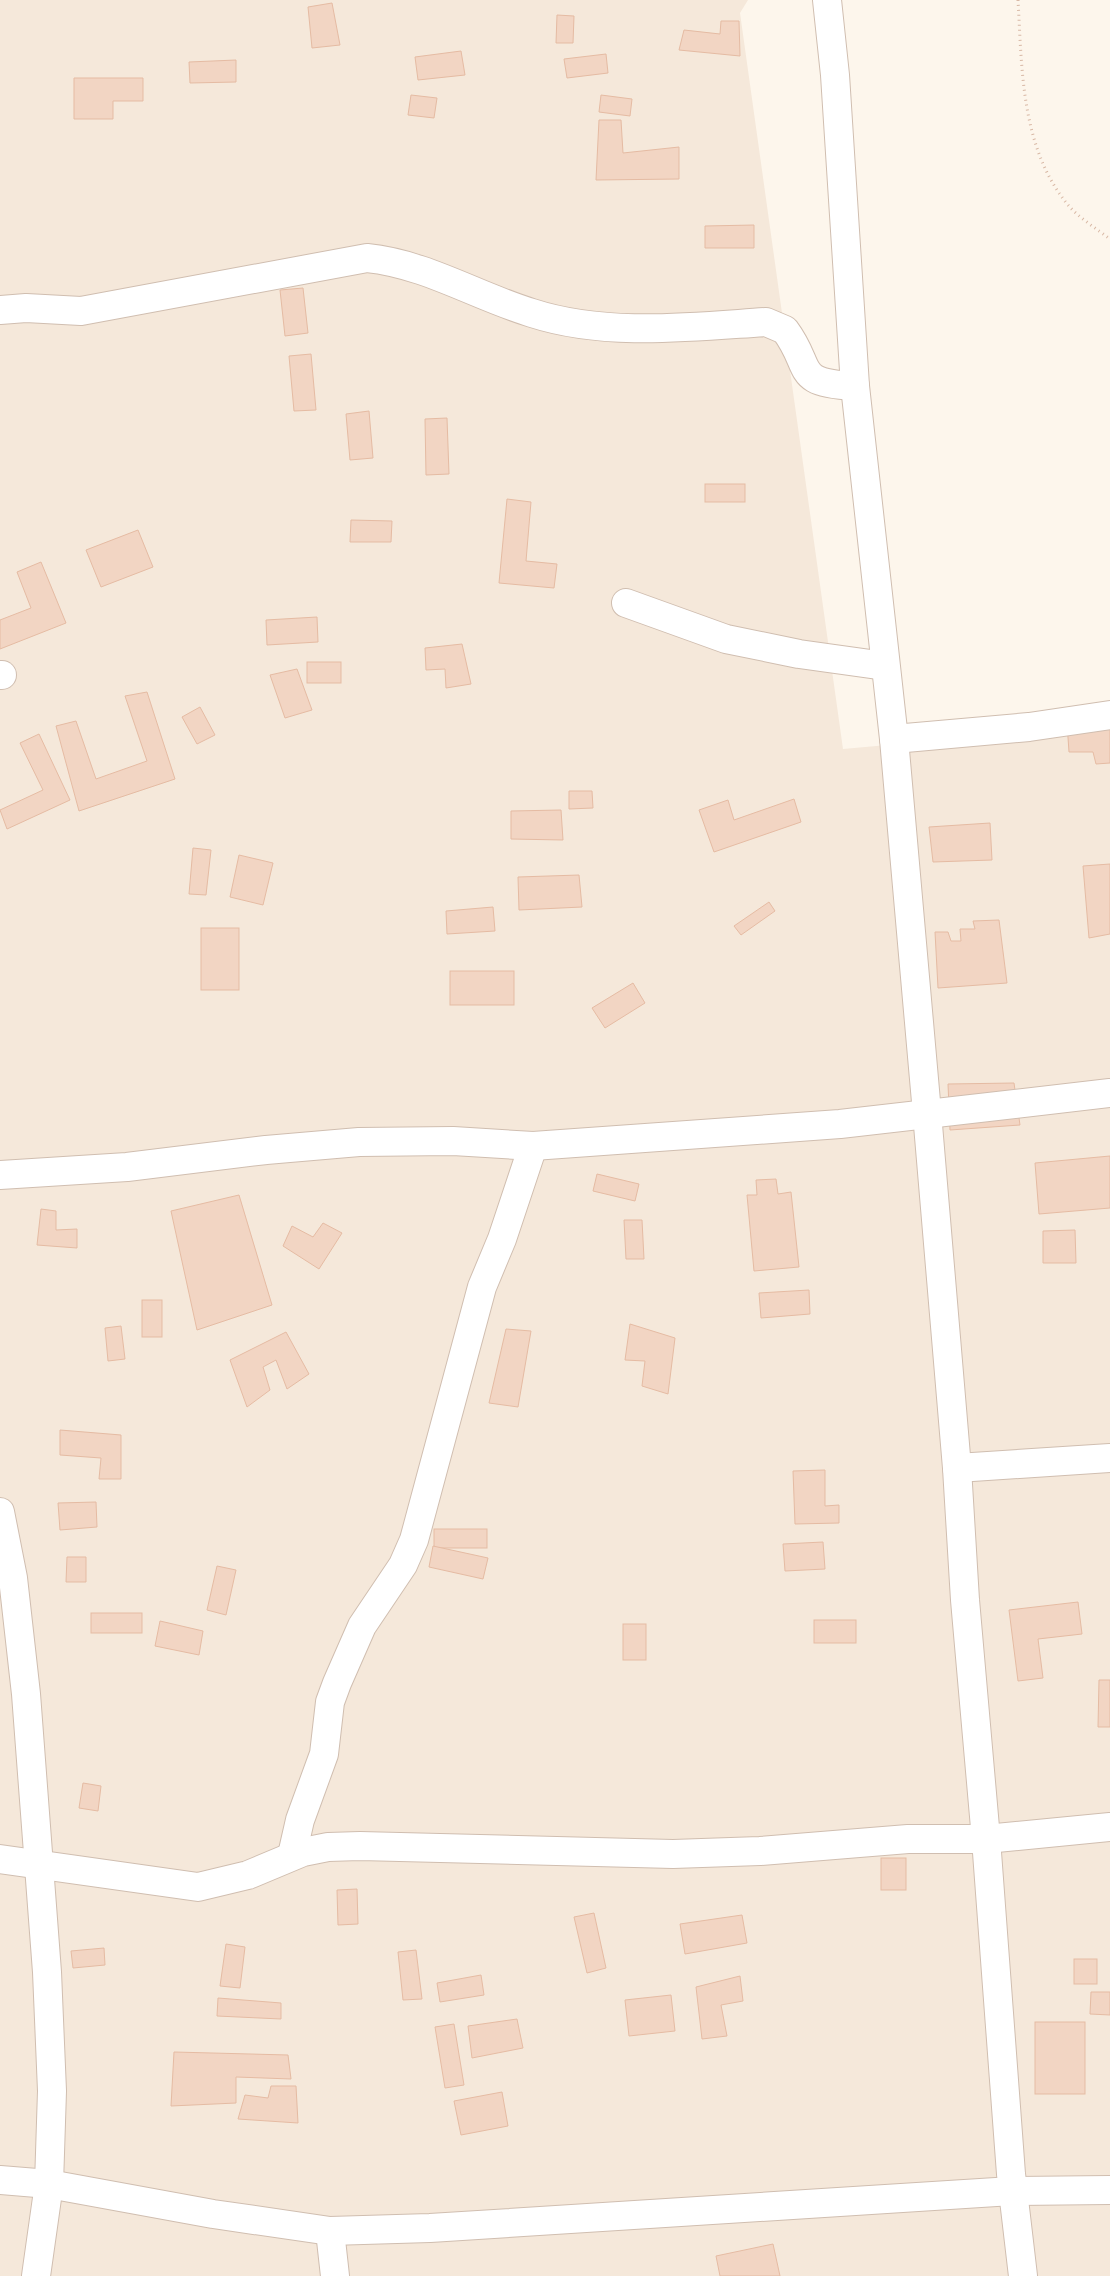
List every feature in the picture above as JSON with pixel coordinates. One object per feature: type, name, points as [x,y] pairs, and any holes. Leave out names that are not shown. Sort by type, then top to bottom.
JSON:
[{"type":"street","points":[[827,0],[835,85],[855,386],[894,739],[957,1468],[964,1600],[986,1839],[1012,2191],[1023,2276]]},
{"type":"street","points":[[0,310],[26,308],[81,311],[367,258],[406,264],[533,314],[582,324],[634,327],[766,322],[785,330],[806,372],[812,378],[824,383],[855,386]]},
{"type":"street","points":[[626,603],[726,639],[800,654],[885,666]]},
{"type":"street","points":[[894,739],[1030,727],[1110,715]]},
{"type":"street","points":[[0,1175],[127,1167],[266,1150],[359,1142],[453,1141],[533,1146],[840,1124],[1110,1093]]},
{"type":"street","points":[[292,1855],[300,1820],[324,1754],[329,1709],[337,1683],[362,1626],[403,1565],[414,1540],[482,1287],[502,1239],[533,1146]]},
{"type":"street","points":[[957,1468],[1110,1458]]},
{"type":"street","points":[[0,1512],[16,1602],[26,1694],[39,1866],[52,2091],[49,2184],[36,2276]]},
{"type":"street","points":[[0,1859],[198,1887],[248,1875],[292,1855],[328,1847],[360,1846],[673,1854],[760,1851],[908,1839],[986,1839],[1110,1827]]},
{"type":"street","points":[[0,2180],[49,2184],[213,2214],[330,2231],[430,2228],[1012,2191],[1110,2190]]},
{"type":"street","points":[[330,2231],[335,2276]]},
{"type":"path","points":[[1018,0],[1024,98],[1046,174],[1069,207],[1110,239]]},
{"type":"shaded area","points":[[0,0],[748,0],[740,13],[843,749],[1110,725],[1110,2276],[0,2276]]},
{"type":"building","points":[[332,3],[340,45],[312,48],[308,7]]},
{"type":"building","points":[[557,15],[574,16],[573,43],[556,43]]},
{"type":"building","points":[[721,21],[739,21],[740,56],[679,50],[684,30],[720,34]]},
{"type":"building","points":[[461,51],[465,75],[418,80],[415,57]]},
{"type":"building","points":[[606,54],[608,73],[567,78],[564,59]]},
{"type":"building","points":[[236,60],[236,82],[190,83],[189,62]]},
{"type":"building","points":[[74,78],[143,78],[143,101],[113,101],[113,119],[74,119]]},
{"type":"building","points":[[411,95],[437,98],[434,118],[408,115]]},
{"type":"building","points":[[601,95],[632,99],[630,116],[599,112]]},
{"type":"building","points":[[599,120],[621,120],[623,153],[679,147],[679,179],[596,180]]},
{"type":"building","points":[[754,225],[754,248],[705,248],[705,226]]},
{"type":"building","points":[[303,288],[308,333],[285,336],[280,290]]},
{"type":"building","points":[[311,354],[316,410],[294,411],[289,356]]},
{"type":"building","points":[[369,411],[373,458],[350,460],[346,414]]},
{"type":"building","points":[[447,418],[449,474],[426,475],[425,419]]},
{"type":"building","points":[[705,484],[745,484],[745,502],[705,502]]},
{"type":"building","points":[[507,499],[531,502],[526,561],[557,564],[554,588],[499,583]]},
{"type":"building","points":[[351,520],[392,521],[391,542],[350,542]]},
{"type":"building","points":[[138,530],[153,567],[101,587],[86,550]]},
{"type":"building","points":[[41,562],[66,623],[0,649],[0,620],[31,608],[17,572]]},
{"type":"building","points":[[317,617],[318,642],[267,645],[266,620]]},
{"type":"building","points":[[462,644],[471,684],[446,688],[445,669],[426,670],[425,648]]},
{"type":"building","points":[[307,662],[341,662],[341,683],[307,683]]},
{"type":"building","points":[[297,669],[312,710],[285,718],[270,675]]},
{"type":"building","points":[[147,692],[175,779],[79,811],[56,726],[76,721],[96,779],[147,761],[125,696]]},
{"type":"building","points":[[200,707],[215,735],[197,744],[182,717]]},
{"type":"building","points":[[1110,719],[1110,763],[1096,764],[1093,752],[1069,752],[1067,723]]},
{"type":"building","points":[[39,734],[70,800],[7,829],[0,810],[43,790],[20,743]]},
{"type":"building","points":[[569,791],[592,791],[593,808],[569,809]]},
{"type":"building","points":[[794,799],[801,822],[714,852],[699,810],[728,800],[734,820]]},
{"type":"building","points":[[561,810],[563,840],[511,839],[511,811]]},
{"type":"building","points":[[990,823],[992,860],[933,862],[929,827]]},
{"type":"building","points":[[193,848],[211,850],[206,895],[189,894]]},
{"type":"building","points":[[239,855],[273,863],[263,905],[230,897]]},
{"type":"building","points":[[1110,864],[1110,934],[1089,938],[1083,866]]},
{"type":"building","points":[[579,875],[582,907],[519,910],[518,877]]},
{"type":"building","points":[[769,902],[775,911],[741,935],[734,926]]},
{"type":"building","points":[[493,907],[495,931],[447,934],[446,911]]},
{"type":"building","points":[[999,920],[1007,983],[938,988],[935,932],[948,932],[951,941],[961,941],[960,929],[975,929],[973,921]]},
{"type":"building","points":[[201,928],[239,928],[239,990],[201,990]]},
{"type":"building","points":[[450,971],[514,971],[514,1005],[450,1005]]},
{"type":"building","points":[[633,983],[645,1003],[605,1028],[592,1008]]},
{"type":"building","points":[[1014,1083],[1020,1125],[950,1130],[948,1084]]},
{"type":"building","points":[[1110,1156],[1110,1208],[1039,1214],[1035,1163]]},
{"type":"building","points":[[597,1174],[639,1184],[635,1201],[593,1191]]},
{"type":"building","points":[[776,1179],[778,1194],[791,1192],[799,1267],[754,1271],[747,1195],[757,1195],[756,1180]]},
{"type":"building","points":[[239,1195],[272,1305],[197,1330],[171,1211]]},
{"type":"building","points":[[41,1209],[56,1211],[56,1230],[77,1229],[77,1248],[37,1245]]},
{"type":"building","points":[[624,1220],[642,1220],[644,1259],[626,1259]]},
{"type":"building","points":[[323,1223],[342,1233],[319,1269],[283,1246],[292,1226],[313,1237]]},
{"type":"building","points":[[1075,1230],[1076,1263],[1043,1263],[1043,1231]]},
{"type":"building","points":[[809,1290],[810,1314],[761,1318],[759,1293]]},
{"type":"building","points":[[142,1300],[162,1300],[162,1337],[142,1337]]},
{"type":"building","points":[[630,1324],[675,1338],[668,1394],[642,1386],[645,1361],[625,1360]]},
{"type":"building","points":[[121,1326],[125,1359],[108,1361],[105,1328]]},
{"type":"building","points":[[506,1329],[531,1331],[518,1407],[489,1403]]},
{"type":"building","points":[[286,1332],[309,1374],[287,1389],[276,1360],[263,1367],[270,1390],[247,1407],[230,1360]]},
{"type":"building","points":[[60,1430],[121,1435],[121,1479],[99,1479],[101,1458],[60,1455]]},
{"type":"building","points":[[825,1470],[825,1506],[839,1505],[839,1523],[795,1524],[793,1471]]},
{"type":"building","points":[[96,1502],[97,1527],[60,1530],[58,1503]]},
{"type":"building","points":[[434,1529],[487,1529],[487,1548],[434,1548]]},
{"type":"building","points":[[823,1542],[825,1569],[785,1571],[783,1544]]},
{"type":"building","points":[[433,1546],[488,1558],[483,1579],[429,1567]]},
{"type":"building","points":[[67,1557],[86,1557],[86,1582],[66,1582]]},
{"type":"building","points":[[217,1566],[236,1570],[226,1615],[207,1610]]},
{"type":"building","points":[[1078,1602],[1082,1634],[1038,1639],[1043,1678],[1018,1681],[1009,1610]]},
{"type":"building","points":[[91,1613],[142,1613],[142,1633],[91,1633]]},
{"type":"building","points":[[814,1620],[856,1620],[856,1643],[814,1643]]},
{"type":"building","points":[[160,1621],[203,1631],[199,1655],[155,1646]]},
{"type":"building","points":[[623,1624],[646,1624],[646,1660],[623,1660]]},
{"type":"building","points":[[1099,1680],[1110,1680],[1110,1727],[1098,1727]]},
{"type":"building","points":[[83,1783],[101,1786],[98,1811],[79,1808]]},
{"type":"building","points":[[881,1858],[906,1858],[906,1890],[881,1890]]},
{"type":"building","points":[[357,1889],[358,1924],[338,1925],[337,1890]]},
{"type":"building","points":[[594,1913],[606,1968],[587,1973],[574,1917]]},
{"type":"building","points":[[742,1915],[747,1943],[685,1954],[680,1924]]},
{"type":"building","points":[[226,1944],[245,1947],[240,1988],[220,1986]]},
{"type":"building","points":[[104,1948],[105,1965],[73,1968],[71,1951]]},
{"type":"building","points":[[416,1950],[422,1999],[403,2000],[398,1952]]},
{"type":"building","points":[[1074,1959],[1097,1959],[1097,1984],[1074,1984]]},
{"type":"building","points":[[481,1975],[484,1995],[440,2002],[437,1983]]},
{"type":"building","points":[[740,1976],[743,2001],[721,2005],[727,2036],[702,2039],[696,1987]]},
{"type":"building","points":[[1091,1992],[1110,1992],[1110,2015],[1090,2014]]},
{"type":"building","points":[[671,1995],[675,2031],[629,2036],[625,2000]]},
{"type":"building","points":[[218,1998],[281,2003],[281,2019],[217,2016]]},
{"type":"building","points":[[517,2019],[523,2048],[472,2058],[468,2026]]},
{"type":"building","points":[[1035,2022],[1085,2022],[1085,2094],[1035,2094]]},
{"type":"building","points":[[454,2024],[464,2085],[445,2088],[435,2027]]},
{"type":"building","points":[[174,2052],[288,2055],[291,2079],[236,2077],[236,2103],[171,2106]]},
{"type":"building","points":[[271,2086],[296,2086],[298,2123],[238,2119],[245,2095],[268,2098]]},
{"type":"building","points":[[502,2092],[508,2126],[461,2135],[454,2101]]},
{"type":"building","points":[[773,2244],[780,2276],[720,2276],[716,2256]]}]
